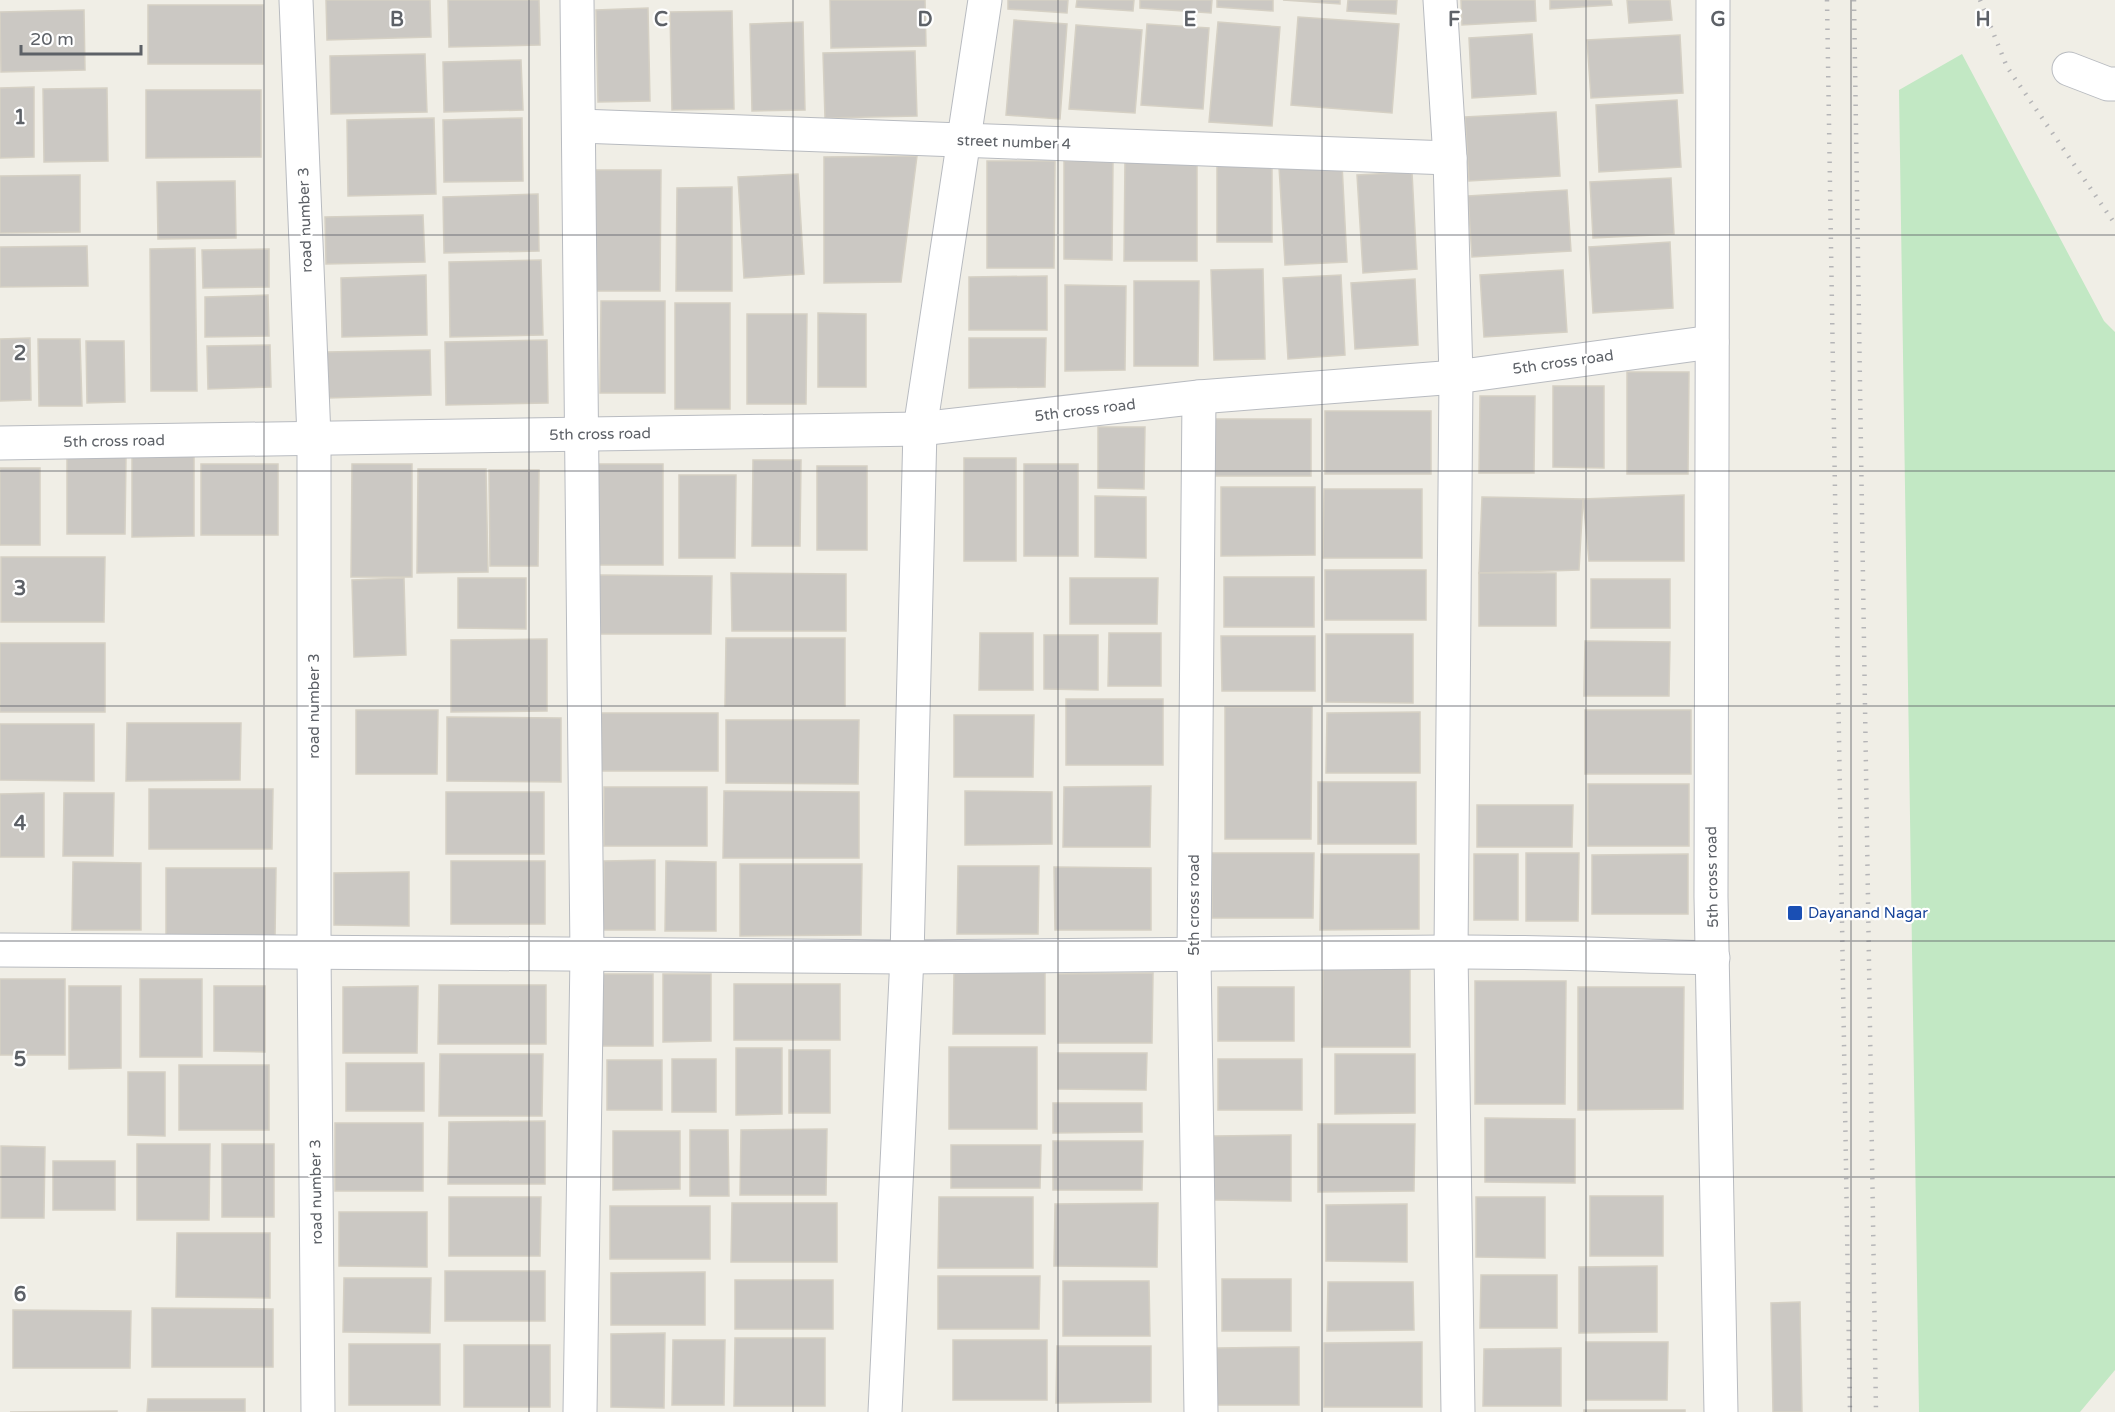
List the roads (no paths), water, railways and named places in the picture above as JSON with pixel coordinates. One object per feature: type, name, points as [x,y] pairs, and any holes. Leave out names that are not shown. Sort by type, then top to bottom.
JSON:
[{"type":"street","name":"road number 3","points":[[296,0],[314,437],[314,950],[318,1412]]},
{"type":"street","points":[[577,0],[587,956],[580,1412]]},
{"type":"street","points":[[885,1412],[907,957],[920,429],[985,0]]},
{"type":"street","points":[[1440,0],[1450,158],[1456,377],[1450,952],[1458,1412]]},
{"type":"street","name":"5th cross road","points":[[1713,0],[1713,958],[1720,1412]]},
{"type":"street","points":[[2069,69],[2108,84],[2115,84]]},
{"type":"street","name":"street number 4","points":[[579,126],[1450,158]]},
{"type":"street","name":"5th cross road","points":[[0,443],[920,429],[1199,397],[1456,377],[1712,342]]},
{"type":"street","name":"5th cross road","points":[[1199,397],[1194,957],[1201,1412]]},
{"type":"street","points":[[0,950],[314,950],[587,956],[907,957],[1194,957],[1450,952],[1713,958]]},
{"type":"railway","points":[[1827,0],[1850,1412]]},
{"type":"railway","points":[[1854,0],[1876,1412]]},
{"type":"railway","points":[[1980,0],[2007,67],[2115,224]]},
{"type":"place","name":"Dayanand Nagar","points":[[1795,913]]}]
